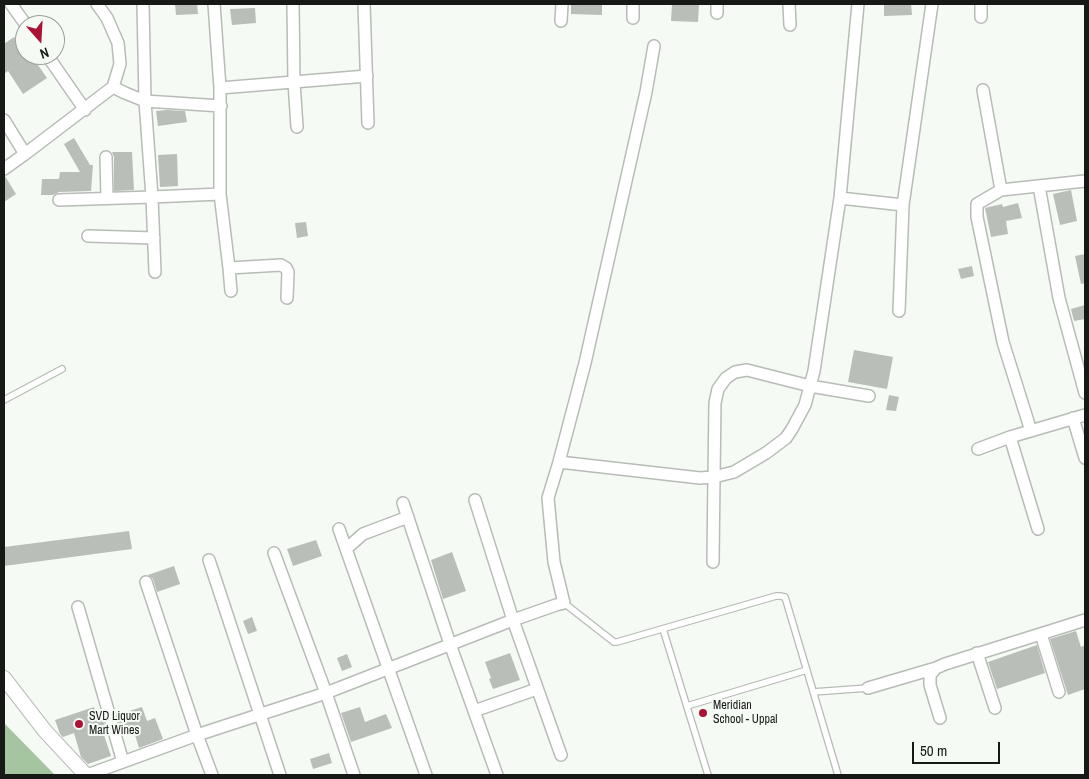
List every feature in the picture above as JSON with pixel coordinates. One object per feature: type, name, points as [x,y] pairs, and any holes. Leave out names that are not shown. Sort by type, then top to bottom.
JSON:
[{"type":"street","points":[[11,4],[19,15]]},
{"type":"street","points":[[4,169],[113,87],[120,64],[118,43],[107,18],[97,4]]},
{"type":"street","points":[[143,4],[144,101],[152,197],[155,272]]},
{"type":"street","points":[[214,4],[221,106],[220,194],[231,291]]},
{"type":"street","points":[[293,4],[294,82],[297,127]]},
{"type":"street","points":[[364,4],[368,123]]},
{"type":"street","points":[[561,21],[562,4]]},
{"type":"street","points":[[632,18],[633,4]]},
{"type":"street","points":[[789,4],[790,25]]},
{"type":"street","points":[[559,462],[686,477],[714,477],[734,472],[766,453],[786,438],[792,430],[804,405],[814,371],[840,198],[858,4]]},
{"type":"street","points":[[899,312],[903,205],[932,4]]},
{"type":"street","points":[[981,4],[981,17]]},
{"type":"street","points":[[4,678],[45,731],[87,775],[197,735],[326,693],[513,620],[564,603],[554,562],[548,498],[585,363],[646,92],[654,46]]},
{"type":"street","points":[[54,65],[84,110]]},
{"type":"street","points":[[220,88],[367,76]]},
{"type":"street","points":[[113,87],[144,101],[221,106]]},
{"type":"street","points":[[983,90],[1001,190]]},
{"type":"street","points":[[4,120],[26,154]]},
{"type":"street","points":[[106,157],[107,198]]},
{"type":"street","points":[[1031,431],[1002,342],[977,217],[977,204],[1001,190],[1085,181]]},
{"type":"street","points":[[1039,186],[1059,298],[1085,393]]},
{"type":"street","points":[[59,200],[220,194]]},
{"type":"street","points":[[840,198],[903,205]]},
{"type":"street","points":[[88,236],[154,238]]},
{"type":"street","points":[[229,268],[281,265],[288,272],[287,298]]},
{"type":"street","points":[[713,562],[715,403],[718,389],[726,378],[735,372],[747,370],[810,386],[869,396]]},
{"type":"street","points":[[978,449],[1010,437],[1085,415]]},
{"type":"street","points":[[1073,418],[1085,458]]},
{"type":"street","points":[[1010,437],[1038,529]]},
{"type":"street","points":[[475,500],[513,620],[561,755]]},
{"type":"street","points":[[403,503],[450,644],[497,775]]},
{"type":"street","points":[[346,549],[363,534],[408,517]]},
{"type":"street","points":[[339,528],[426,775]]},
{"type":"street","points":[[274,553],[354,775]]},
{"type":"street","points":[[209,560],[280,775]]},
{"type":"street","points":[[146,582],[212,775]]},
{"type":"street","points":[[78,607],[124,762]]},
{"type":"street","points":[[868,688],[1085,620]]},
{"type":"street","points":[[1041,634],[1059,692]]},
{"type":"street","points":[[978,653],[995,708]]},
{"type":"street","points":[[936,668],[930,675],[930,685],[940,718]]},
{"type":"street","points":[[474,710],[537,689]]},
{"type":"lane","points":[[4,400],[62,369]]},
{"type":"lane","points":[[564,603],[614,642],[617,642],[780,596],[785,598],[838,775]]},
{"type":"lane","points":[[663,629],[708,775]]},
{"type":"lane","points":[[687,706],[807,670]]},
{"type":"lane","points":[[813,692],[868,688]]},
{"type":"shaded area","points":[[4,723],[55,775],[4,775]]},
{"type":"building","points":[[175,4],[197,4],[198,14],[176,15]]},
{"type":"building","points":[[571,4],[602,4],[602,15],[571,14]]},
{"type":"building","points":[[672,4],[699,5],[698,22],[671,21]]},
{"type":"building","points":[[884,4],[911,4],[912,15],[884,16]]},
{"type":"building","points":[[255,8],[256,23],[232,25],[230,9]]},
{"type":"building","points":[[14,37],[15,65],[38,65],[47,78],[23,94],[8,71],[4,74],[4,44]]},
{"type":"building","points":[[156,111],[185,111],[187,122],[158,126]]},
{"type":"building","points":[[74,138],[90,165],[93,165],[91,191],[59,192],[53,195],[41,195],[42,179],[59,179],[60,172],[80,172],[64,144]]},
{"type":"building","points":[[112,152],[132,152],[134,190],[114,191],[114,157]]},
{"type":"building","points":[[177,154],[178,186],[160,187],[158,155]]},
{"type":"building","points":[[4,176],[16,194],[4,202]]},
{"type":"building","points":[[1071,190],[1077,221],[1060,225],[1053,194]]},
{"type":"building","points":[[1018,203],[1022,218],[1006,221],[1008,234],[991,237],[985,208],[1002,204],[1003,207]]},
{"type":"building","points":[[306,222],[308,236],[297,238],[295,223]]},
{"type":"building","points":[[1085,254],[1085,283],[1081,284],[1075,256]]},
{"type":"building","points":[[972,266],[974,276],[961,279],[958,269]]},
{"type":"building","points":[[1085,305],[1085,319],[1074,321],[1071,309]]},
{"type":"building","points":[[854,350],[893,357],[887,389],[848,382]]},
{"type":"building","points":[[889,395],[899,397],[896,411],[886,410]]},
{"type":"building","points":[[129,531],[132,549],[4,566],[4,547]]},
{"type":"building","points":[[316,540],[322,556],[293,566],[287,549]]},
{"type":"building","points":[[452,552],[466,591],[443,599],[431,560]]},
{"type":"building","points":[[174,566],[180,584],[157,592],[153,579],[148,575]]},
{"type":"building","points":[[252,617],[257,631],[248,634],[243,621]]},
{"type":"building","points":[[1076,631],[1081,647],[1085,645],[1085,689],[1068,695],[1050,639]]},
{"type":"building","points":[[1037,645],[1045,673],[997,689],[988,662]]},
{"type":"building","points":[[510,653],[520,680],[493,689],[485,662]]},
{"type":"building","points":[[347,654],[352,667],[342,671],[337,658]]},
{"type":"building","points":[[94,707],[99,722],[103,720],[107,734],[104,735],[111,756],[88,764],[81,757],[74,733],[63,737],[55,720]]},
{"type":"building","points":[[142,707],[147,721],[155,718],[163,739],[139,748],[132,725],[121,729],[117,715]]},
{"type":"building","points":[[360,707],[365,722],[386,714],[392,728],[351,742],[341,713]]},
{"type":"building","points":[[329,753],[332,763],[313,769],[310,759]]},
{"type":"place","name":"Meridian School - Uppal","points":[[703,713]]},
{"type":"place","name":"SVD Liquor Mart Wines","points":[[79,724]]}]
